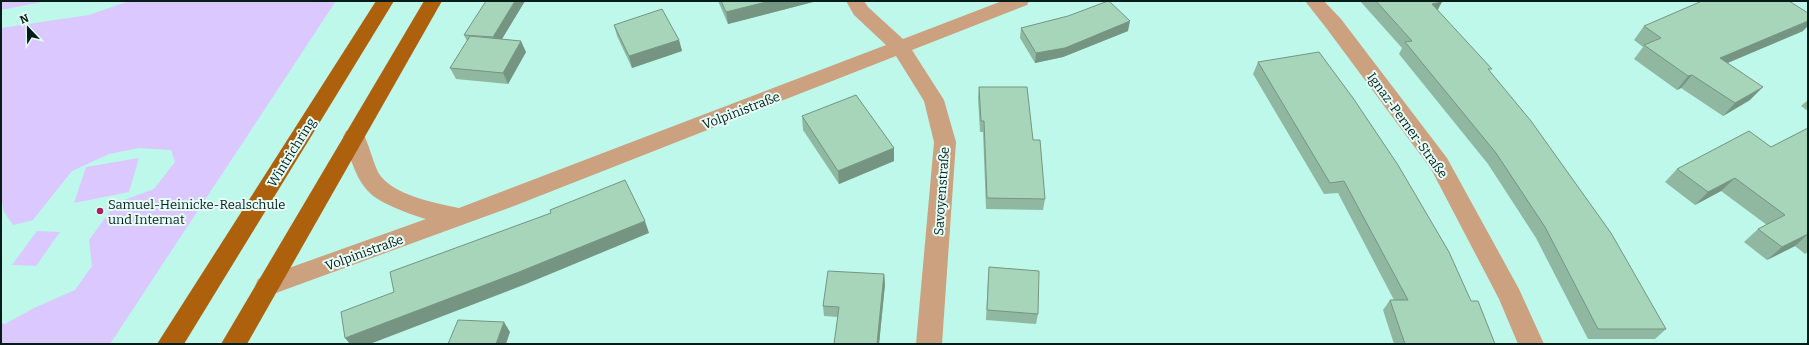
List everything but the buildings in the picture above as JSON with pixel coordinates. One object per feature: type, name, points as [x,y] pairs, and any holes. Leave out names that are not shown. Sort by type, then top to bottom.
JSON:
[{"type":"main road","name":"Wintrichring","points":[[170,344],[386,1]]},
{"type":"main road","points":[[234,344],[433,1]]},
{"type":"street","name":"Savoyenstraße","points":[[855,1],[861,11],[901,48],[934,100],[945,142],[929,344]]},
{"type":"street","name":"Volpinistraße","points":[[267,286],[461,217],[1020,1]]},
{"type":"street","name":"Ignaz-Perner-Straße","points":[[1314,1],[1439,164],[1510,296],[1531,344]]},
{"type":"street","points":[[354,137],[369,176],[378,188],[400,200],[425,210],[461,217]]},
{"type":"shaded area","points":[[1,1],[47,1],[1,10]]},
{"type":"shaded area","name":"Samuel-Heinicke-Realschule und Internat","points":[[129,1],[336,1],[110,344],[1,344],[1,323],[5,324],[34,308],[75,290],[92,266],[89,240],[116,203],[154,189],[175,162],[171,150],[139,148],[109,154],[72,171],[33,220],[13,225],[4,212],[1,199],[1,28],[89,15]]},
{"type":"shaded area","points":[[139,158],[129,192],[74,203],[86,167]]},
{"type":"shaded area","points":[[37,231],[60,232],[36,266],[12,265]]},
{"type":"place","name":"Samuel-Heinicke-Realschule und Internat","points":[[100,211]]}]
